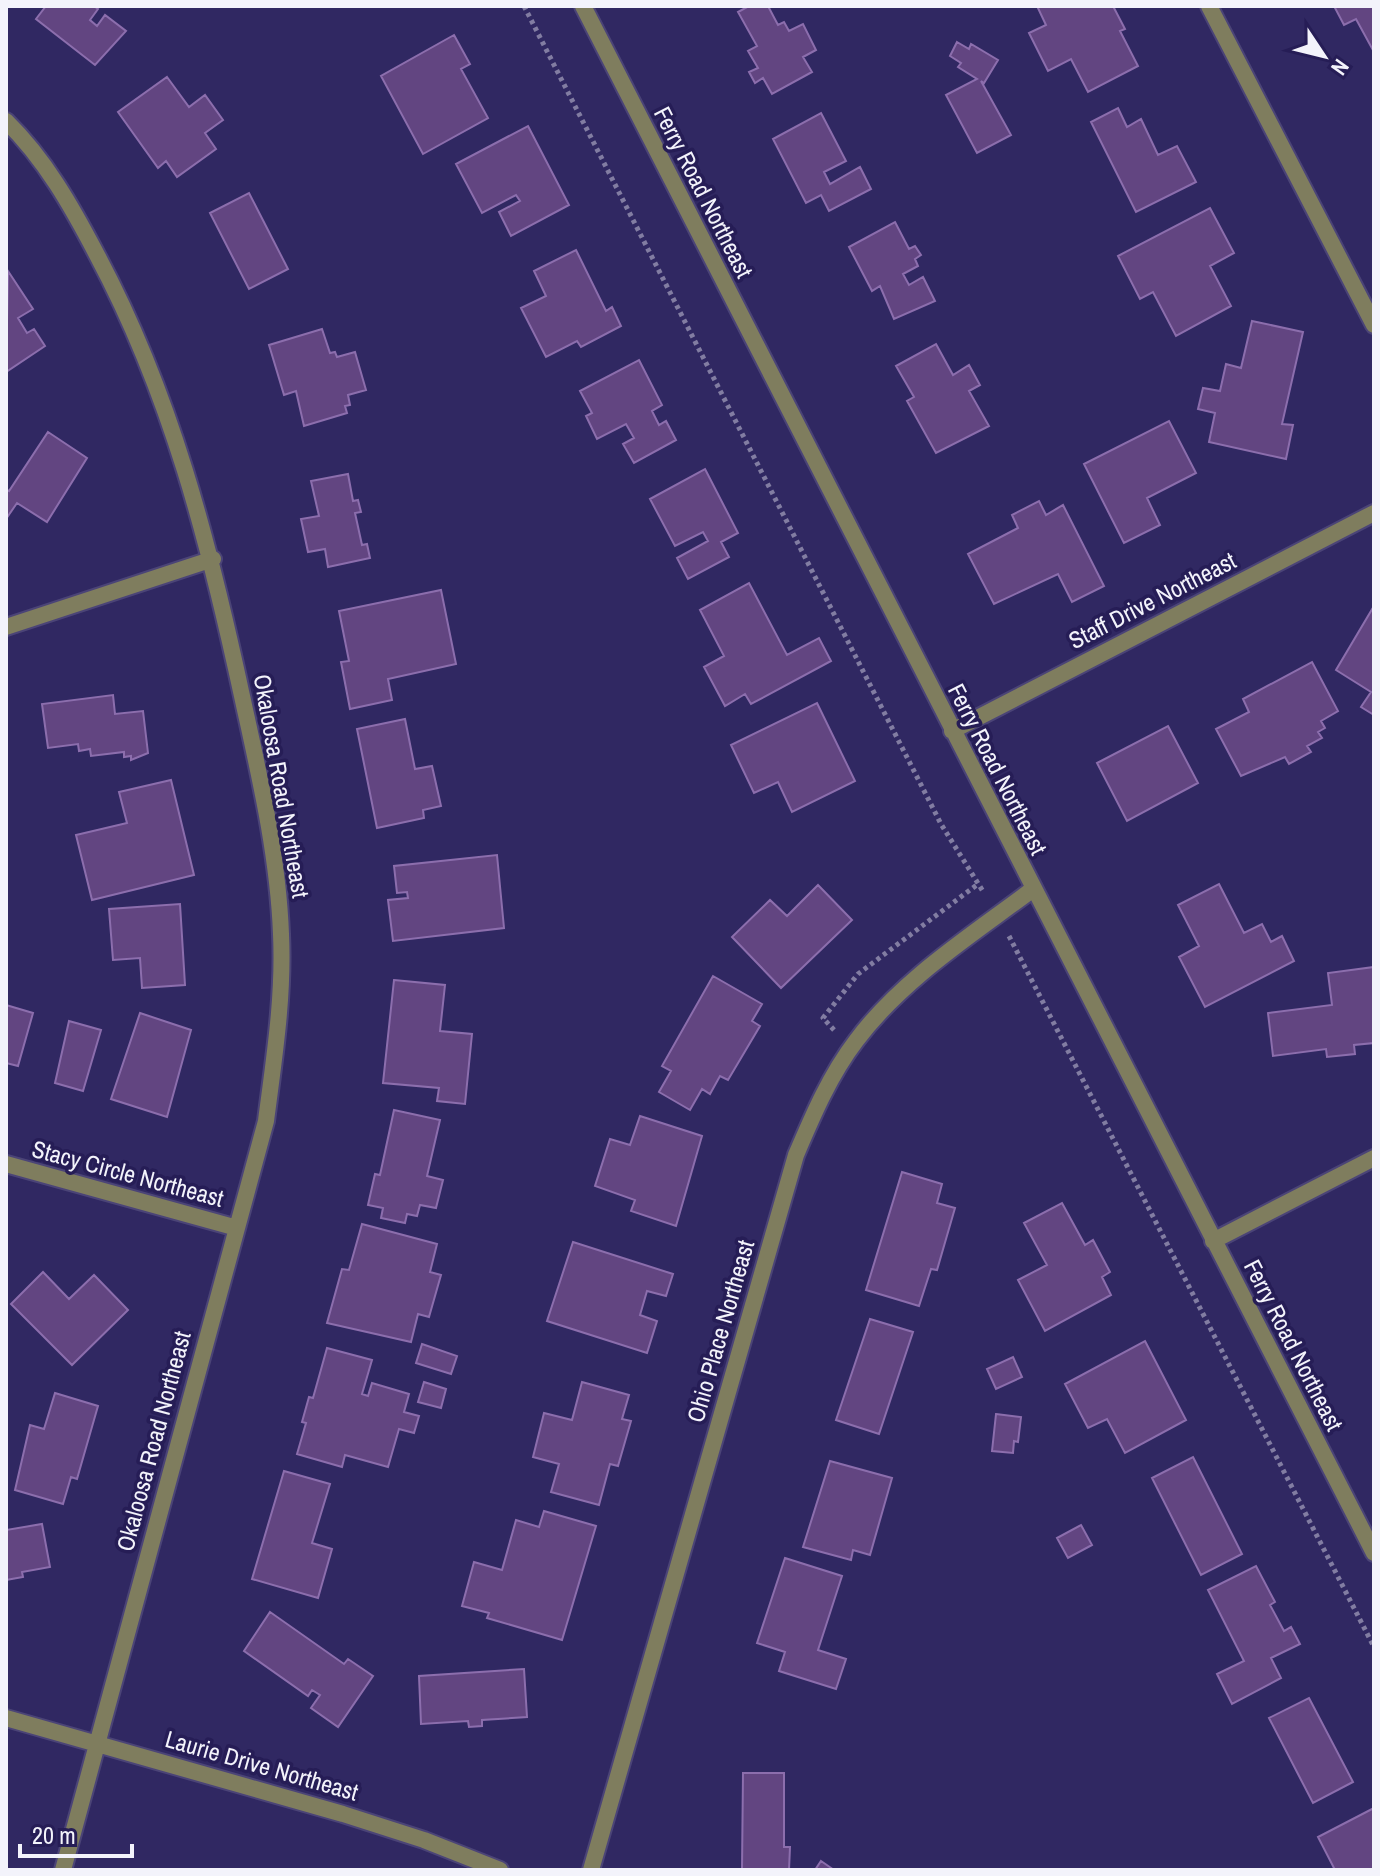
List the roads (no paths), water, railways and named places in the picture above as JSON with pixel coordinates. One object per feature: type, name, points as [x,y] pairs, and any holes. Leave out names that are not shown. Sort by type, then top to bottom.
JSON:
[{"type":"street","name":"Ferry Road Northeast","points":[[583,6],[1374,1553]]},
{"type":"street","points":[[1209,6],[1374,325]]},
{"type":"street","name":"Okaloosa Road Northeast","points":[[6,121],[63,191],[131,317],[168,413],[213,559],[277,876],[281,937],[278,1028],[266,1121],[63,1870]]},
{"type":"street","name":"Staff Drive Northeast","points":[[952,731],[1374,513]]},
{"type":"street","points":[[6,627],[213,559]]},
{"type":"street","name":"Ohio Place Northeast","points":[[591,1870],[796,1155],[819,1101],[851,1048],[889,1005],[926,970],[1033,889]]},
{"type":"street","points":[[1213,1241],[1374,1158]]},
{"type":"street","name":"Stacy Circle Northeast","points":[[6,1164],[237,1228]]},
{"type":"street","name":"Laurie Drive Northeast","points":[[6,1718],[343,1814],[424,1840],[500,1870]]}]
